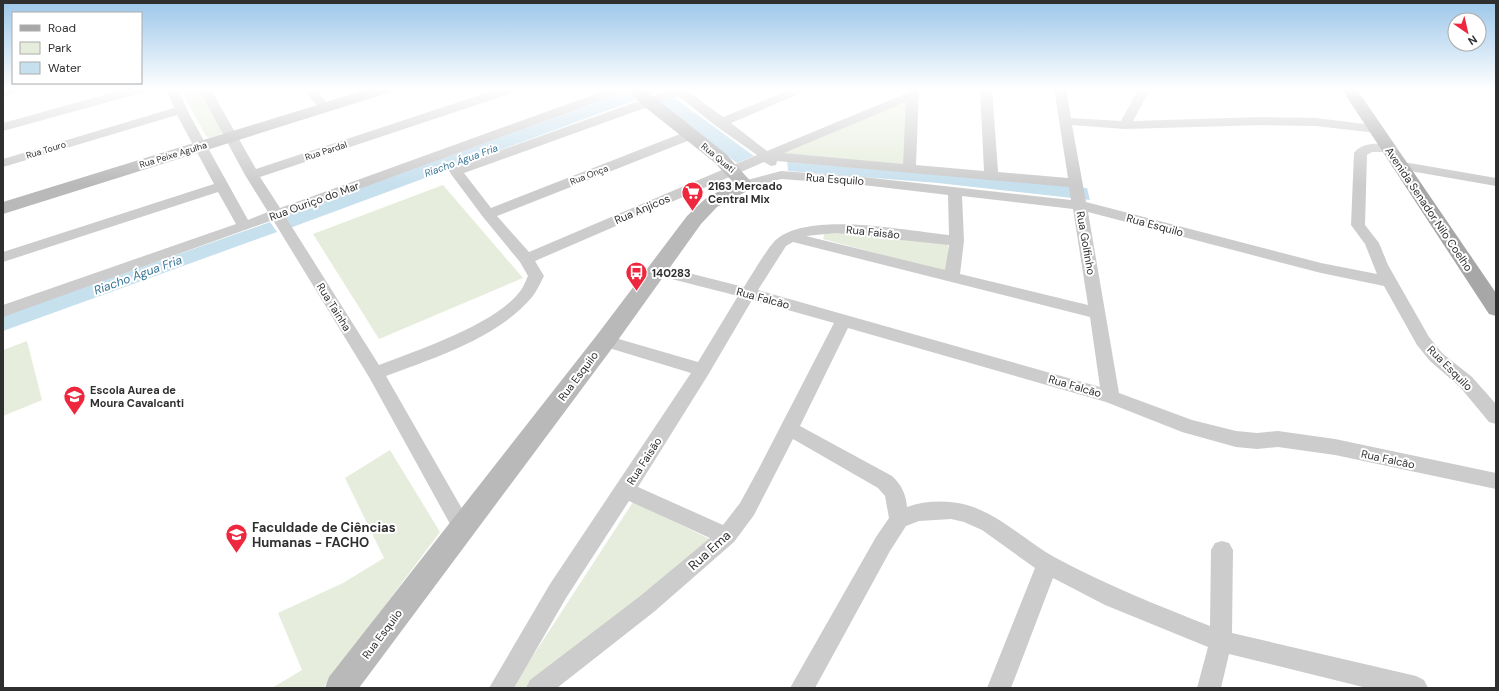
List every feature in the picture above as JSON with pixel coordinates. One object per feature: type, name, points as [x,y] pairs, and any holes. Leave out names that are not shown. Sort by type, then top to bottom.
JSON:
[{"type":"main road","name":"Avenida Senador Nilo Coelho","points":[[1371,120],[1398,165],[1496,309]]},
{"type":"street","points":[[3,127],[27,120]]},
{"type":"street","name":"Rua Touro","points":[[3,163],[147,120]]},
{"type":"street","points":[[187,120],[244,226]]},
{"type":"street","name":"Rua Tainha","points":[[221,120],[252,175],[374,373],[462,527]]},
{"type":"street","name":"Rua Peixe Agulha","points":[[3,208],[286,120]]},
{"type":"street","name":"Rua Pardal","points":[[252,175],[417,120]]},
{"type":"street","name":"Rua Ouriço do Mar","points":[[3,311],[244,226],[277,216],[537,120]]},
{"type":"street","points":[[374,373],[459,340],[492,323],[518,303],[530,290],[536,276],[526,259],[488,214],[456,171],[597,120]]},
{"type":"street","name":"Rua Quati","points":[[671,120],[740,177]]},
{"type":"street","points":[[716,120],[766,156],[781,175]]},
{"type":"street","points":[[720,123],[727,120]]},
{"type":"street","name":"Rua Anjicos","points":[[526,259],[740,177],[766,156],[848,120]]},
{"type":"street","points":[[909,168],[912,120]]},
{"type":"street","points":[[988,120],[992,176]]},
{"type":"street","points":[[1125,125],[1128,120]]},
{"type":"street","points":[[1066,121],[1125,125],[1262,121],[1334,122],[1377,128]]},
{"type":"street","name":"Rua Golfinho","points":[[1066,121],[1111,397]]},
{"type":"street","name":"Rua Onça","points":[[488,214],[690,135]]},
{"type":"street","points":[[1389,149],[1369,148],[1361,153],[1359,165],[1360,206],[1358,225],[1372,243],[1380,264],[1390,282]]},
{"type":"street","name":"Rua Esquilo","points":[[766,156],[909,168],[1076,185]]},
{"type":"street","points":[[1398,165],[1496,182]]},
{"type":"street","name":"Rua Esquilo","points":[[340,688],[605,341],[694,220],[740,177],[781,175],[863,180],[1079,204],[1320,268],[1390,282],[1423,341],[1436,357],[1466,382],[1496,417]]},
{"type":"street","points":[[3,257],[222,186]]},
{"type":"street","points":[[952,277],[957,241],[955,191]]},
{"type":"street","name":"Rua Faisão","points":[[501,688],[558,591],[702,370],[748,293],[781,243],[798,233],[835,228],[957,241]]},
{"type":"street","name":"Rua Faisão","points":[[790,237],[1098,313]]},
{"type":"street","name":"Rua Falcão","points":[[657,270],[748,293],[1111,397],[1189,427],[1236,439],[1257,441],[1278,439],[1335,447],[1496,481]]},
{"type":"street","name":"Rua Ema","points":[[538,688],[647,604],[727,536],[747,508],[790,429],[844,320]]},
{"type":"street","points":[[605,341],[702,370]]},
{"type":"street","points":[[790,429],[890,485],[896,493],[899,520]]},
{"type":"street","points":[[624,490],[727,536]]},
{"type":"street","points":[[802,688],[839,625],[883,544],[899,520],[918,512],[951,510],[968,514],[989,524],[1047,564],[1112,598],[1220,641],[1416,688]]},
{"type":"street","points":[[1210,688],[1220,641],[1222,550]]},
{"type":"street","points":[[999,688],[1047,564]]},
{"type":"green space","points":[[197,120],[217,120],[222,131],[221,134],[210,138],[206,136]]},
{"type":"green space","points":[[857,120],[907,120],[906,165],[779,153]]},
{"type":"green space","points":[[443,185],[523,278],[379,339],[313,234]]},
{"type":"green space","points":[[825,232],[948,244],[947,272],[823,239]]},
{"type":"green space","points":[[27,341],[42,400],[3,416],[3,350]]},
{"type":"green space","points":[[390,450],[440,532],[323,688],[272,688],[302,670],[278,613],[343,583],[384,558],[345,478]]},
{"type":"green space","points":[[633,502],[712,540],[532,688],[512,688]]},
{"type":"water","name":"Riacho Água Fria","points":[[548,120],[581,120],[290,228],[283,216]]},
{"type":"water","points":[[680,120],[705,120],[754,156],[737,163]]},
{"type":"water","points":[[787,160],[1087,188],[1090,200],[938,183],[788,171]]},
{"type":"water","name":"Riacho Água Fria","points":[[270,222],[277,232],[3,331],[3,316]]},
{"type":"place","name":"2163 Mercado Central Mix","points":[[692,212]]},
{"type":"place","name":"140283","points":[[636,292]]},
{"type":"place","name":"Escola Aurea de Moura Cavalcanti","points":[[74,416]]},
{"type":"place","name":"Faculdade de Ciências Humanas - FACHO","points":[[237,554]]}]
